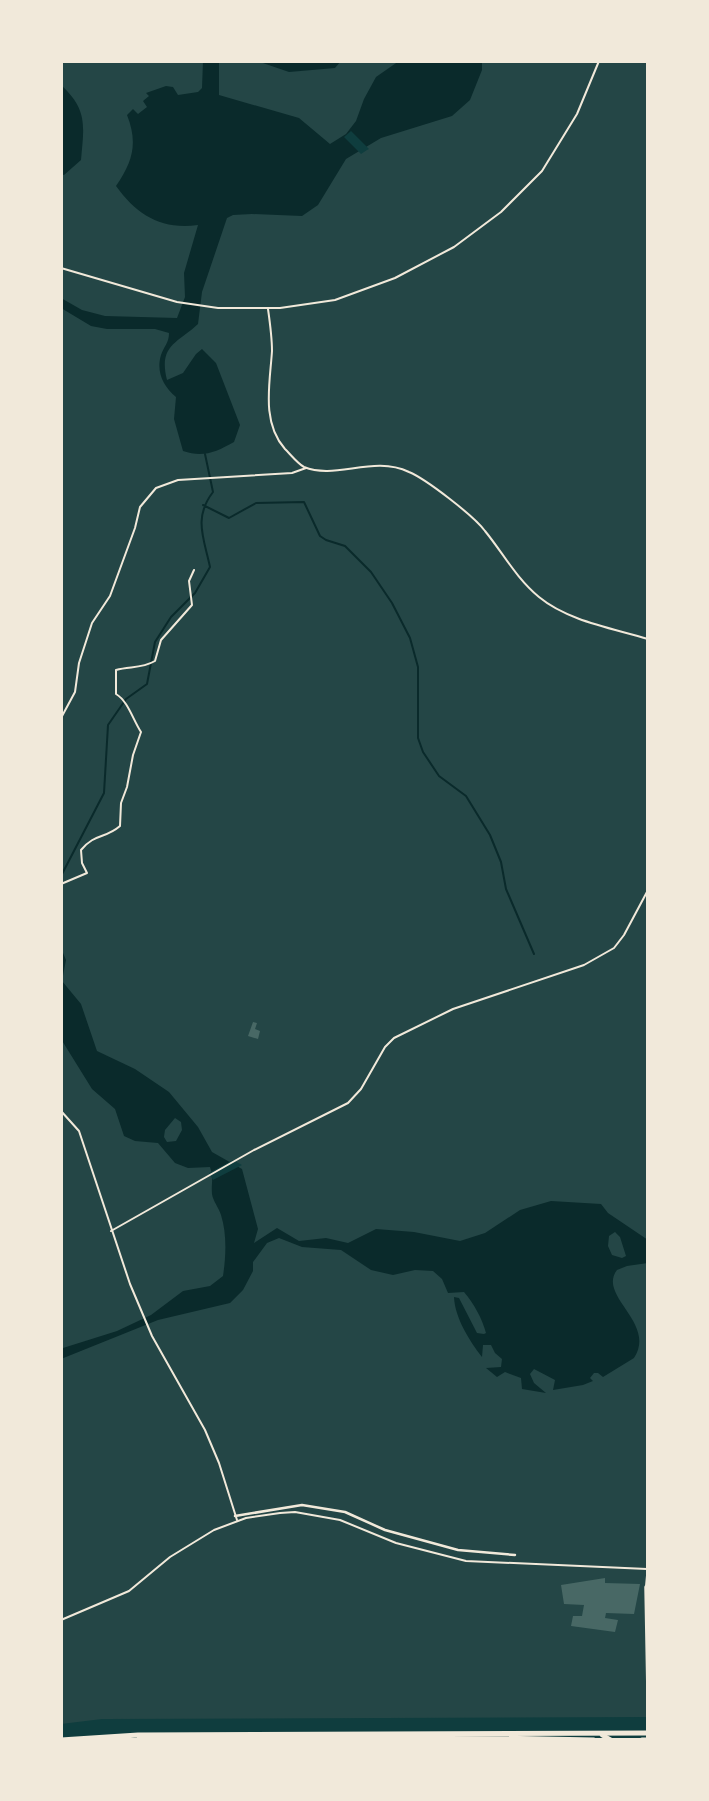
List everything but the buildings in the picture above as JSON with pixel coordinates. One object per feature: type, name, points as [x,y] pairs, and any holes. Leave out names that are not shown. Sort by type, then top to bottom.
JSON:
[{"type":"main road","points":[[61,1740],[152,1735],[648,1733]]},
{"type":"main road","points":[[138,1740],[594,1740]]},
{"type":"main road","points":[[642,1740],[648,1740]]},
{"type":"street","points":[[235,1516],[293,1505],[323,1508],[349,1513],[385,1530],[458,1550],[515,1555]]},
{"type":"street","points":[[646,1587],[648,1695]]},
{"type":"street","points":[[602,1735],[611,1740]]},
{"type":"lane","points":[[61,268],[177,303],[208,307],[267,308],[335,300],[395,278],[453,247],[492,219],[542,171],[577,114],[599,61]]},
{"type":"lane","points":[[267,308],[271,330],[268,380],[270,417],[283,447],[303,467],[326,471],[367,465],[394,466],[411,472],[483,528],[514,573],[540,598],[572,615],[648,639]]},
{"type":"lane","points":[[61,718],[75,692],[79,663],[92,624],[110,596],[145,498],[161,485],[178,480],[292,473],[307,467]]},
{"type":"lane","points":[[111,1231],[238,1159],[348,1103],[361,1089],[385,1047],[394,1038],[453,1009],[584,965],[614,948],[637,913],[648,890]]},
{"type":"lane","points":[[61,1111],[79,1130],[111,1231],[142,1314],[205,1430],[219,1463],[237,1521]]},
{"type":"lane","points":[[61,1620],[128,1591],[170,1557],[214,1530],[237,1521],[295,1512],[340,1520],[396,1543],[466,1560],[647,1569]]},
{"type":"lane","points":[[646,1587],[648,1565]]},
{"type":"path","points":[[61,884],[87,873],[82,863],[81,850],[91,839],[112,833],[120,827],[121,803],[141,732],[124,698],[116,694],[116,670],[144,667],[155,661],[160,640],[192,605],[189,581],[194,570]]},
{"type":"shaded area","points":[[61,61],[648,61],[648,1717],[102,1719],[61,1724]]},
{"type":"shaded area","points":[[203,61],[219,61],[219,95],[299,118],[330,144],[346,134],[356,121],[376,77],[399,61],[482,61],[482,70],[470,100],[452,116],[381,138],[346,159],[318,205],[302,216],[252,214],[227,218],[202,292],[198,324],[172,346],[165,359],[167,380],[183,373],[202,349],[216,363],[240,425],[234,442],[215,451],[197,454],[183,451],[174,419],[176,397],[167,388],[160,373],[161,355],[169,333],[155,329],[107,329],[91,326],[61,308],[61,298],[82,310],[105,316],[177,318],[185,297],[184,273],[198,225],[161,223],[132,205],[116,186],[132,152],[132,134],[127,115],[133,109],[138,114],[147,107],[143,101],[149,96],[146,93],[166,86],[173,87],[178,95],[198,92],[202,88]]},
{"type":"shaded area","points":[[257,61],[341,61],[335,68],[289,72]]},
{"type":"shaded area","points":[[61,85],[76,102],[83,128],[81,160],[64,175],[61,174]]},
{"type":"shaded area","points":[[61,948],[66,960],[62,981],[81,1004],[97,1051],[135,1069],[169,1092],[198,1127],[212,1152],[242,1169],[258,1229],[254,1243],[277,1228],[299,1241],[326,1238],[348,1243],[376,1229],[414,1232],[460,1241],[485,1233],[520,1210],[551,1201],[601,1204],[608,1213],[648,1240],[648,1263],[617,1270],[613,1280],[614,1290],[638,1333],[639,1345],[634,1358],[603,1377],[594,1373],[590,1378],[593,1381],[583,1385],[553,1390],[555,1380],[534,1369],[530,1374],[534,1383],[546,1393],[522,1389],[521,1378],[505,1372],[497,1377],[486,1368],[501,1367],[502,1359],[491,1345],[483,1345],[482,1357],[460,1321],[454,1297],[459,1298],[477,1333],[484,1334],[486,1333],[477,1311],[464,1292],[448,1293],[442,1279],[433,1271],[415,1270],[393,1275],[371,1270],[341,1250],[302,1247],[279,1238],[267,1243],[253,1262],[253,1271],[243,1290],[230,1303],[158,1320],[61,1359],[63,1348],[117,1331],[151,1315],[183,1291],[210,1286],[223,1276],[225,1245],[223,1222],[212,1194],[210,1167],[188,1168],[175,1163],[158,1143],[135,1141],[124,1136],[115,1109],[92,1089],[61,1039]],"holes":[[[175,1118],[181,1122],[182,1130],[176,1141],[167,1142],[164,1137],[165,1130]],[[615,1232],[620,1237],[626,1256],[622,1258],[612,1255],[608,1246],[609,1236]]]},
{"type":"pier","points":[[351,131],[369,149],[361,154],[344,137]]},
{"type":"pier","points":[[233,1160],[242,1165],[213,1180],[209,1173]]},
{"type":"waterway","points":[[61,876],[104,793],[108,725],[126,699],[147,684],[155,642],[171,617],[195,593],[210,567],[202,520],[203,511],[213,492],[205,454]]},
{"type":"waterway","points":[[203,505],[229,518],[256,503],[304,502],[320,536],[345,546],[371,572],[392,603],[410,638],[418,667],[418,738],[423,752],[439,776],[466,796],[490,835],[501,862],[506,889],[534,954]]}]
